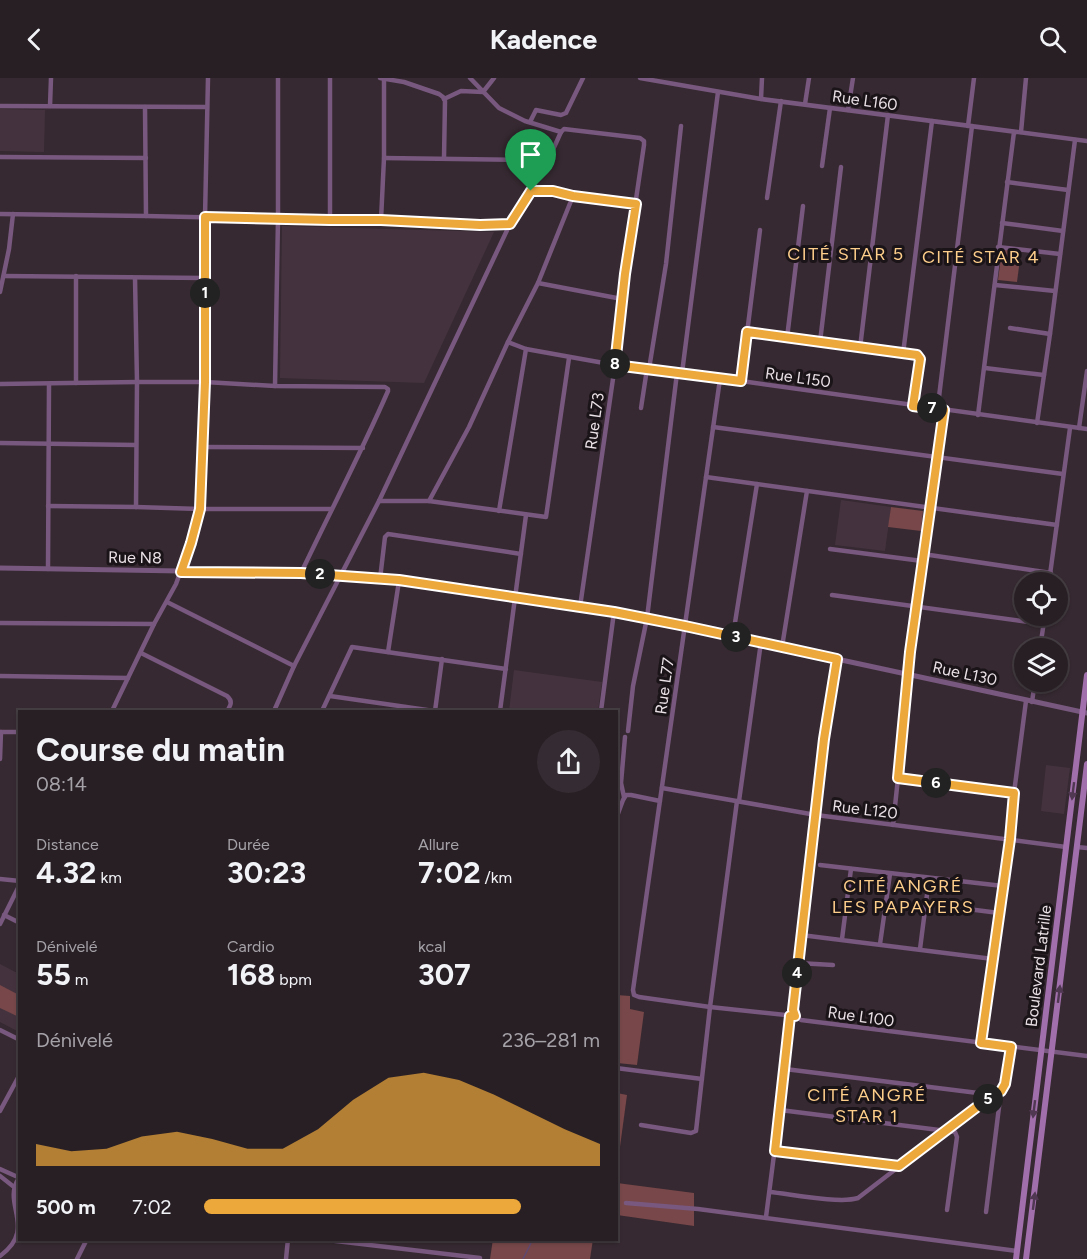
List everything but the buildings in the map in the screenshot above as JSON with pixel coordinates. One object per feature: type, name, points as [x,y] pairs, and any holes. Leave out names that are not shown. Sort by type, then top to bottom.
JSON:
[{"type":"main road","name":"Boulevard Latrille","points":[[1016,1259],[1065,846],[1085,713],[1087,675]]},
{"type":"main road","name":"Boulevard Latrille","points":[[1026,1259],[1087,764]]},
{"type":"street","points":[[50,106],[51,78]]},
{"type":"street","points":[[112,710],[181,572],[200,509],[204,447],[208,78]]},
{"type":"street","points":[[275,386],[278,78]]},
{"type":"street","points":[[330,78],[330,220]]},
{"type":"street","points":[[381,220],[384,158],[383,78],[421,87],[439,94],[444,99],[444,158]]},
{"type":"street","points":[[274,710],[294,666],[379,501],[510,224],[531,191],[562,130],[511,115],[499,108],[470,78]]},
{"type":"street","points":[[483,92],[494,78]]},
{"type":"street","points":[[530,122],[536,110],[561,115],[566,113],[583,78]]},
{"type":"street","name":"Rue L160","points":[[640,78],[761,99],[1087,141]]},
{"type":"street","points":[[761,99],[762,78]]},
{"type":"street","points":[[806,104],[809,78]]},
{"type":"street","points":[[848,110],[853,78]]},
{"type":"street","points":[[937,409],[974,78]]},
{"type":"street","points":[[1021,132],[1026,78]]},
{"type":"street","points":[[444,99],[461,91],[483,92]]},
{"type":"street","points":[[628,731],[633,686],[647,618],[718,92]]},
{"type":"street","points":[[767,198],[781,101]]},
{"type":"street","points":[[0,106],[207,107]]},
{"type":"street","points":[[145,107],[146,216]]},
{"type":"street","points":[[822,166],[831,108]]},
{"type":"street","points":[[860,348],[888,115]]},
{"type":"street","points":[[903,354],[932,121]]},
{"type":"street","points":[[641,408],[666,264],[681,126]]},
{"type":"street","name":"Rue L73","points":[[562,130],[640,138],[644,141],[615,365],[580,606]]},
{"type":"street","points":[[978,415],[1014,132]]},
{"type":"street","points":[[1037,423],[1075,140]]},
{"type":"street","points":[[0,157],[146,159]]},
{"type":"street","points":[[384,158],[531,159],[544,164]]},
{"type":"street","points":[[820,342],[841,167]]},
{"type":"street","points":[[1007,182],[1068,190]]},
{"type":"street","points":[[531,191],[553,191],[573,196],[636,204]]},
{"type":"street","points":[[429,501],[469,427],[538,283],[573,196]]},
{"type":"street","points":[[787,338],[803,206]]},
{"type":"street","points":[[0,214],[510,224]]},
{"type":"street","points":[[0,292],[13,214]]},
{"type":"street","points":[[1002,223],[1063,231]]},
{"type":"street","points":[[741,381],[760,230]]},
{"type":"street","points":[[998,247],[1060,254]]},
{"type":"street","points":[[4,276],[205,278]]},
{"type":"street","points":[[76,276],[76,383]]},
{"type":"street","points":[[135,278],[136,507]]},
{"type":"street","points":[[538,283],[622,299]]},
{"type":"street","points":[[995,285],[1055,291]]},
{"type":"street","points":[[1010,328],[1050,334]]},
{"type":"street","points":[[747,332],[917,355],[920,359],[913,406]]},
{"type":"street","name":"Rue L150","points":[[508,342],[526,349],[615,365],[1087,429]]},
{"type":"street","points":[[499,511],[526,349]]},
{"type":"street","points":[[379,501],[429,501],[544,517],[547,515],[569,358]]},
{"type":"street","points":[[985,368],[1044,375]]},
{"type":"street","points":[[1079,428],[1087,371]]},
{"type":"street","name":"Rue L77","points":[[634,995],[720,379]]},
{"type":"street","points":[[0,384],[205,382],[388,388],[363,448],[301,573]]},
{"type":"street","points":[[48,569],[49,384]]},
{"type":"street","points":[[893,825],[915,607],[944,410]]},
{"type":"street","points":[[713,427],[1063,474]]},
{"type":"street","points":[[1051,572],[1070,428]]},
{"type":"street","points":[[0,443],[136,445]]},
{"type":"street","points":[[204,447],[363,448]]},
{"type":"street","points":[[706,477],[1057,525]]},
{"type":"street","points":[[731,636],[757,484]]},
{"type":"street","points":[[782,647],[807,491]]},
{"type":"street","points":[[48,506],[331,509]]},
{"type":"street","points":[[500,710],[526,514]]},
{"type":"street","points":[[380,579],[385,537],[388,534],[521,554]]},
{"type":"street","points":[[830,549],[922,561]]},
{"type":"street","points":[[923,554],[1044,572]]},
{"type":"street","name":"Rue N8","points":[[0,568],[341,575]]},
{"type":"street","name":"Rue L130","points":[[341,575],[399,580],[647,618],[1085,713]]},
{"type":"street","points":[[388,652],[399,580]]},
{"type":"street","points":[[832,595],[1014,620]]},
{"type":"street","points":[[167,602],[294,666]]},
{"type":"street","points":[[601,710],[614,612]]},
{"type":"street","points":[[0,623],[154,624]]},
{"type":"street","points":[[641,1125],[692,1133],[697,1129],[710,1007],[761,642]]},
{"type":"street","points":[[323,710],[352,647],[507,669]]},
{"type":"street","points":[[141,654],[227,696],[231,704],[228,710]]},
{"type":"street","points":[[435,710],[442,659]]},
{"type":"street","points":[[766,1217],[793,1010],[824,739],[837,659]]},
{"type":"street","points":[[0,676],[128,678]]},
{"type":"street","points":[[981,1043],[997,913],[1010,839],[1014,793],[1032,692]]},
{"type":"street","points":[[330,696],[428,710]]},
{"type":"street","points":[[0,759],[0,732],[18,732]]},
{"type":"street","points":[[618,814],[624,797],[621,783],[625,737]]},
{"type":"street","points":[[898,778],[1014,793]]},
{"type":"street","name":"Rue L120","points":[[662,788],[816,815],[1065,846]]},
{"type":"street","points":[[624,797],[631,795],[660,801]]},
{"type":"street","points":[[1077,847],[1087,848]]},
{"type":"street","points":[[820,865],[1003,886]]},
{"type":"street","points":[[843,936],[851,869]]},
{"type":"street","points":[[880,944],[890,874]]},
{"type":"street","points":[[0,879],[18,883]]},
{"type":"street","points":[[920,950],[929,879]]},
{"type":"street","points":[[0,924],[18,887]]},
{"type":"street","points":[[952,907],[997,913]]},
{"type":"street","points":[[4,915],[18,922]]},
{"type":"street","points":[[801,935],[843,936],[920,950],[993,958]]},
{"type":"street","points":[[798,963],[833,965]]},
{"type":"street","name":"Rue L100","points":[[634,995],[710,1007],[792,1016],[801,1020],[1087,1056]]},
{"type":"street","points":[[0,1030],[18,1039]]},
{"type":"street","points":[[986,1212],[1001,1091],[1007,1079],[1011,1047]]},
{"type":"street","points":[[618,1068],[702,1079]]},
{"type":"street","points":[[785,1069],[994,1095]]},
{"type":"street","points":[[0,1111],[18,1078]]},
{"type":"street","points":[[770,1192],[840,1200],[853,1199],[862,1195],[944,1131],[1001,1091]]},
{"type":"street","points":[[780,1110],[955,1132],[957,1137],[947,1210]]},
{"type":"street","points":[[775,1151],[899,1166]]},
{"type":"street","points":[[0,1169],[18,1178]]},
{"type":"street","points":[[0,1176],[14,1187]]},
{"type":"street","points":[[0,1256],[8,1249],[17,1235],[18,1222],[14,1187],[18,1180]]},
{"type":"street","points":[[627,1203],[766,1217],[1017,1251]]},
{"type":"street","points":[[77,1259],[86,1241]]},
{"type":"street","points":[[286,1259],[288,1241]]},
{"type":"street","points":[[345,1241],[480,1258]]},
{"type":"shaded area","points":[[0,109],[45,110],[44,152],[0,151]]},
{"type":"shaded area","points":[[282,226],[494,232],[424,383],[280,378]]},
{"type":"shaded area","points":[[1002,249],[1021,251],[1017,282],[998,280]]},
{"type":"shaded area","points":[[841,500],[891,507],[885,551],[835,545]]},
{"type":"shaded area","points":[[891,507],[923,511],[921,531],[888,527]]},
{"type":"shaded area","points":[[514,670],[602,682],[598,710],[509,710]]},
{"type":"shaded area","points":[[1046,765],[1070,768],[1064,814],[1041,811]]},
{"type":"shaded area","points":[[0,964],[18,973],[18,1031],[0,1022]]},
{"type":"shaded area","points":[[0,985],[18,994],[18,1017],[0,1008]]},
{"type":"shaded area","points":[[618,995],[630,996],[630,1009],[644,1012],[637,1065],[618,1063]]},
{"type":"shaded area","points":[[618,1093],[627,1095],[618,1162]]},
{"type":"shaded area","points":[[618,1183],[694,1193],[694,1226],[618,1215]]},
{"type":"shaded area","points":[[493,1241],[593,1241],[590,1259],[490,1259]]},
{"type":"waterway","points":[[523,1259],[532,1241]]},
{"type":"district","name":"CITÉ STAR 5","points":[[846,254]]},
{"type":"district","name":"CITÉ STAR 4","points":[[981,257]]},
{"type":"district","name":"CITÉ ANGRÉ LES PAPAYERS","points":[[903,896]]},
{"type":"district","name":"CITÉ ANGRÉ STAR 1","points":[[867,1105]]},
{"type":"route","points":[[531,191],[553,191],[602,201],[636,204],[625,274],[615,365],[741,381],[747,332],[917,355],[920,359],[913,406],[944,410],[910,652],[898,778],[1014,793],[1010,839],[981,1043],[1011,1047],[1007,1079],[1001,1091],[899,1166],[775,1151],[790,1016],[795,1016],[793,1010],[824,739],[837,659],[614,612],[399,580],[301,573],[181,572],[200,509],[204,447],[205,217],[510,224],[531,191]]}]
